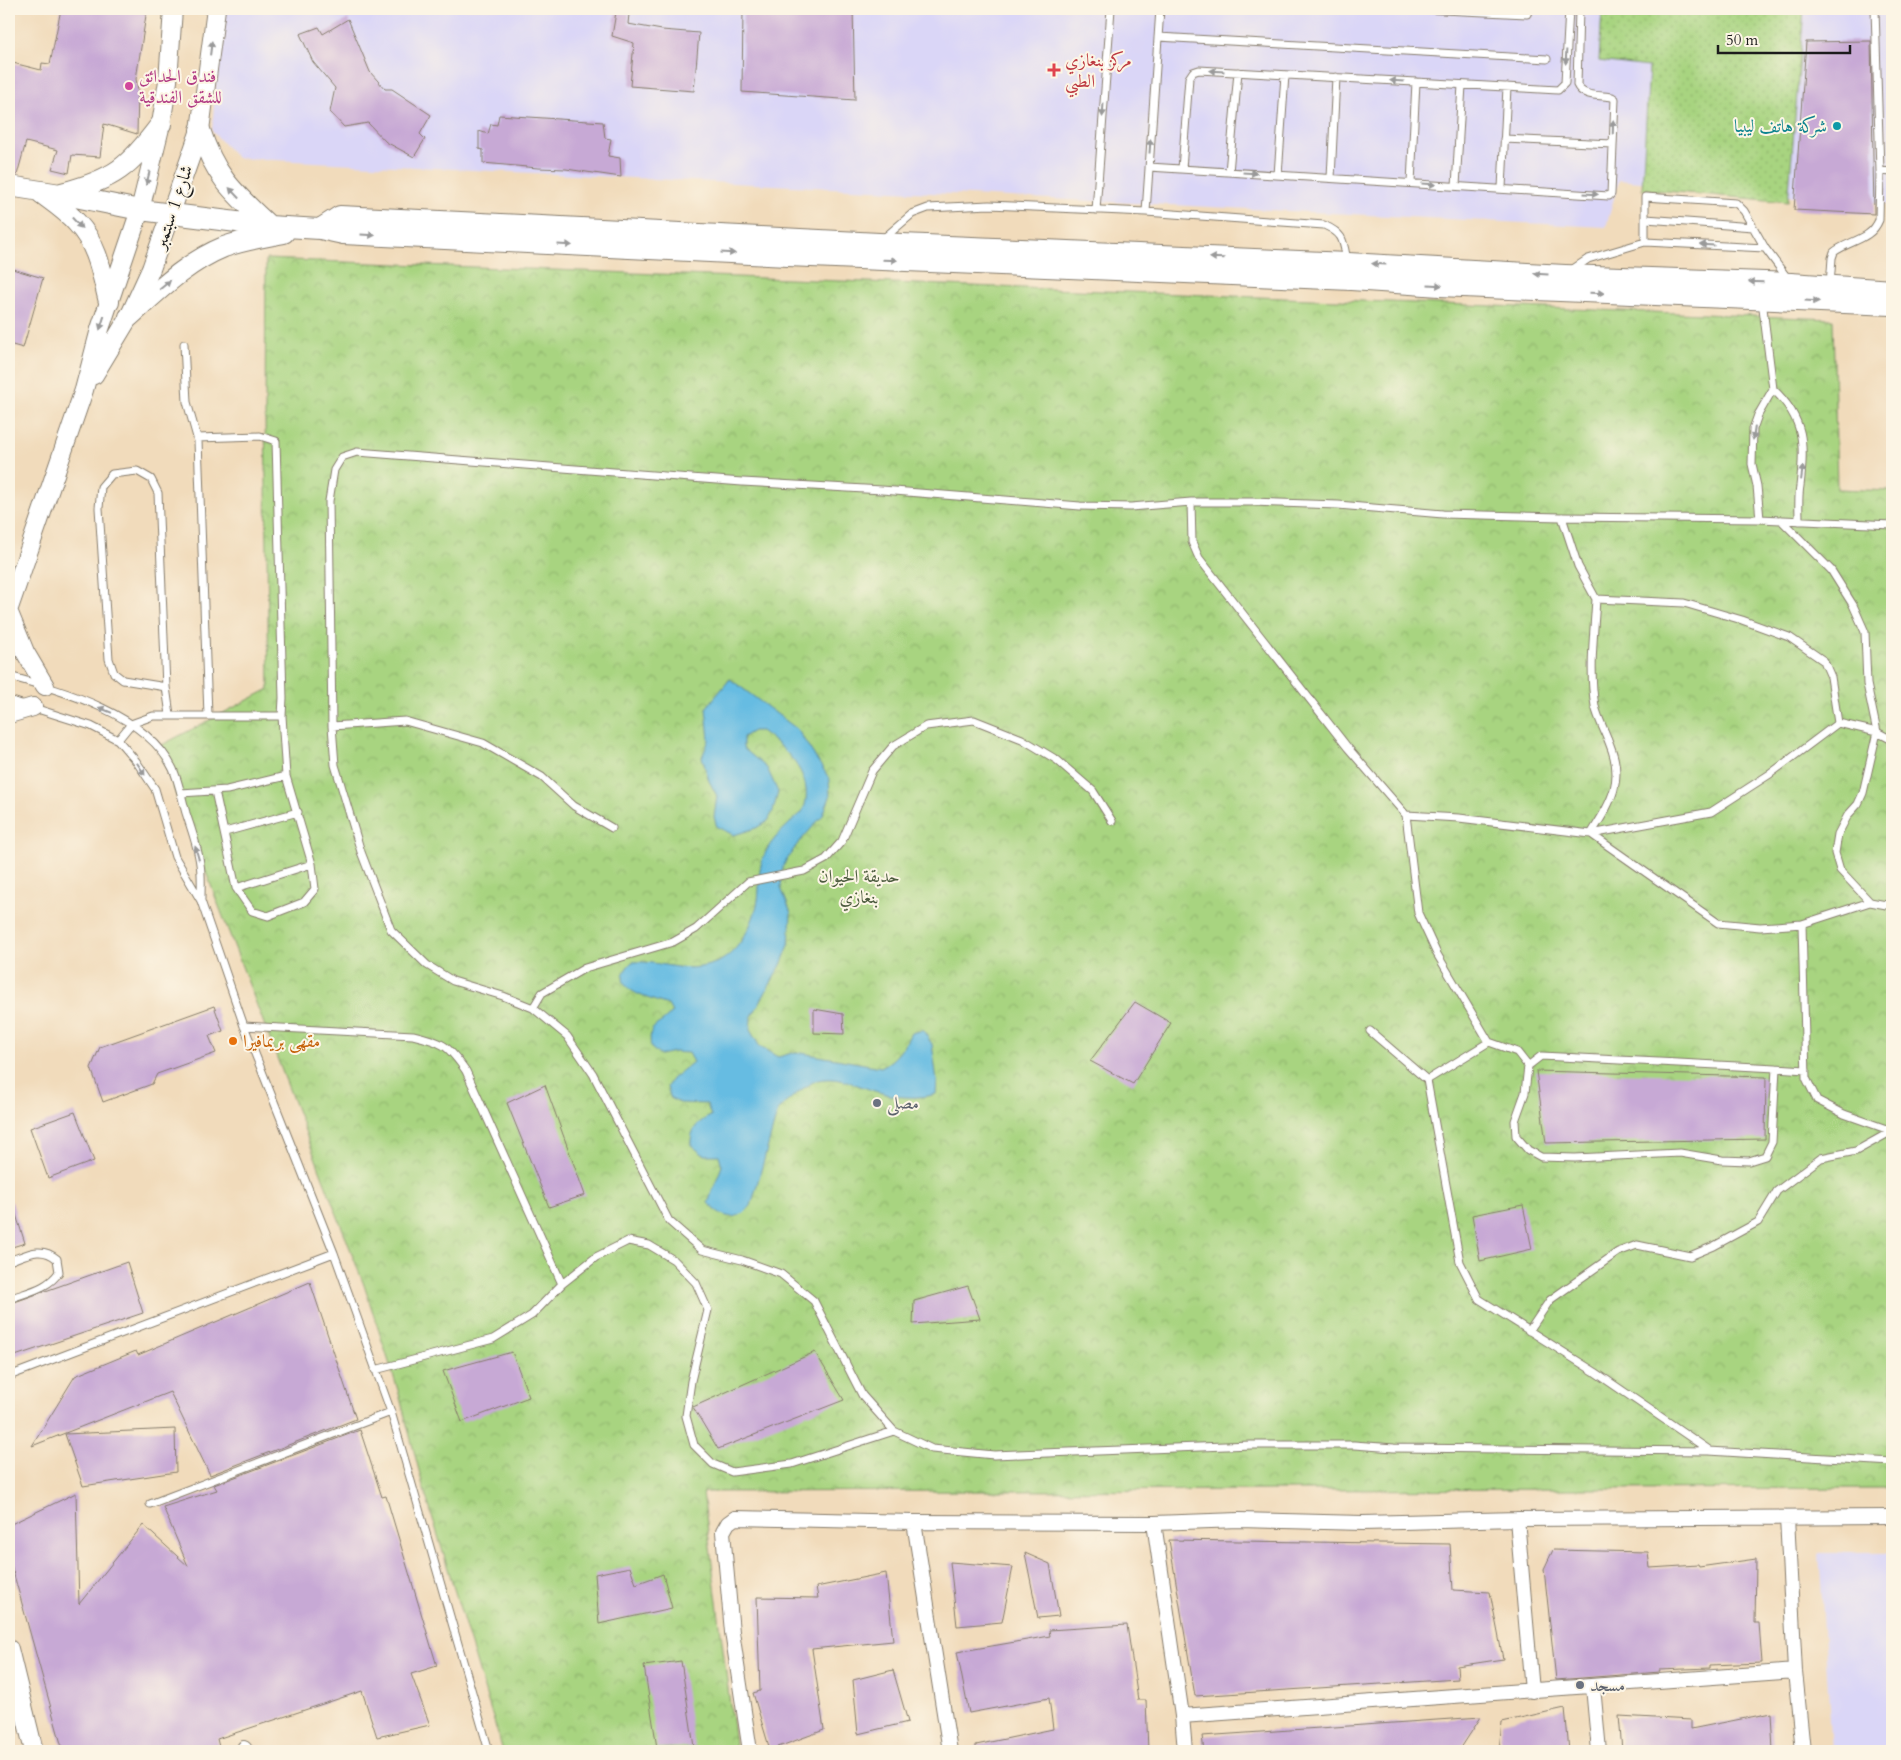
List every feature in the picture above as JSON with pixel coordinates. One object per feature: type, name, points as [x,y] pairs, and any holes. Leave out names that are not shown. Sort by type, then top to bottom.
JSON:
[{"type":"main road","points":[[60,194],[104,180],[123,168],[143,148],[162,124]]},
{"type":"main road","points":[[200,130],[208,153],[224,181],[270,226]]},
{"type":"main road","points":[[9,186],[140,210],[343,234],[538,235],[878,243],[1349,271],[1440,286],[1892,306]]},
{"type":"main road","points":[[40,191],[77,223],[87,235],[97,255],[109,302]]},
{"type":"main road","points":[[129,317],[178,274],[207,255],[241,242],[311,229]]},
{"type":"main road","points":[[538,235],[788,256],[1565,275],[1791,283],[1892,290]]},
{"type":"street","name":"شارع 1 سبتمبر","points":[[9,608],[84,390],[109,302],[140,210],[162,124],[168,81],[173,9]]},
{"type":"street","name":"شارع 1 سبتمبر","points":[[84,390],[129,317],[151,269],[171,214],[200,130],[216,9]]},
{"type":"street","points":[[9,613],[24,652],[45,686]]},
{"type":"street","points":[[9,714],[33,707]]},
{"type":"street","points":[[750,1751],[732,1632],[723,1532],[728,1523],[736,1518],[914,1522],[1154,1523],[1239,1520],[1363,1523],[1517,1519],[1892,1517]]},
{"type":"street","points":[[1786,1518],[1795,1671],[1803,1751]]},
{"type":"street","points":[[1517,1519],[1532,1691]]},
{"type":"street","points":[[914,1522],[950,1751]]},
{"type":"street","points":[[1154,1523],[1182,1716],[1185,1751]]},
{"type":"street","points":[[9,1649],[11,1674],[34,1751]]},
{"type":"street","points":[[1182,1716],[1795,1671]]},
{"type":"street","points":[[1593,1686],[1599,1751]]},
{"type":"lane","points":[[1096,210],[1111,9]]},
{"type":"lane","points":[[1146,212],[1160,9]]},
{"type":"lane","points":[[1421,9],[1480,10],[1527,14],[1529,9]]},
{"type":"lane","points":[[1182,169],[1189,78],[1193,72],[1199,70],[1558,90],[1565,83],[1568,9]]},
{"type":"lane","points":[[1148,167],[1609,196],[1614,100],[1612,97],[1586,94],[1578,89],[1579,9]]},
{"type":"lane","points":[[1830,287],[1834,252],[1873,231],[1879,220],[1880,171],[1875,9]]},
{"type":"lane","points":[[1158,37],[1547,59]]},
{"type":"lane","points":[[1229,172],[1238,72]]},
{"type":"lane","points":[[1278,175],[1285,75]]},
{"type":"lane","points":[[1331,178],[1336,78]]},
{"type":"lane","points":[[1411,183],[1416,82]]},
{"type":"lane","points":[[1456,186],[1462,85]]},
{"type":"lane","points":[[1502,188],[1507,87]]},
{"type":"lane","points":[[1504,139],[1613,144]]},
{"type":"lane","points":[[1880,171],[1892,172]]},
{"type":"lane","points":[[1645,242],[1645,197],[1736,203],[1741,207],[1765,248],[1791,283]]},
{"type":"lane","points":[[878,243],[912,214],[928,208],[989,205],[1146,212],[1324,225],[1336,230],[1343,238],[1349,271]]},
{"type":"lane","points":[[1646,219],[1753,227]]},
{"type":"lane","points":[[1565,275],[1588,259],[1645,242],[1765,248]]},
{"type":"lane","points":[[1760,519],[1758,486],[1752,464],[1753,429],[1758,415],[1773,389],[1762,299]]},
{"type":"lane","points":[[184,344],[187,402],[197,438],[208,715]]},
{"type":"lane","points":[[1773,389],[1787,402],[1797,418],[1803,447],[1803,470],[1799,487],[1799,521]]},
{"type":"lane","points":[[197,438],[260,436],[276,441],[282,716],[286,776],[312,864],[315,889],[304,902],[268,916],[252,911],[236,888],[215,792]]},
{"type":"lane","points":[[1892,525],[1760,519],[1443,514],[1338,505],[1252,502],[1191,502],[1131,507],[1080,506],[357,452],[342,457],[334,470],[329,501],[332,726],[335,765],[362,852],[391,930],[427,965],[453,981],[503,996],[533,1008],[567,1036],[593,1074],[669,1221],[702,1250],[742,1260],[781,1274],[814,1301],[862,1395],[894,1431],[932,1449],[994,1455],[1251,1445],[1709,1451],[1892,1462]]},
{"type":"lane","points":[[166,687],[123,680],[114,673],[109,659],[99,508],[102,487],[112,474],[137,471],[151,479],[158,493],[166,687],[170,715]]},
{"type":"lane","points":[[1191,502],[1192,542],[1199,558],[1348,748],[1406,815],[1418,913],[1438,954],[1489,1042],[1517,1052],[1528,1066],[1525,1093],[1516,1121],[1516,1136],[1528,1150],[1541,1157],[1575,1158],[1680,1153],[1722,1160],[1749,1161],[1765,1156],[1772,1142],[1776,1068]]},
{"type":"lane","points":[[1562,517],[1578,566],[1596,599],[1594,694],[1596,708],[1612,748],[1618,774],[1612,799],[1591,834]]},
{"type":"lane","points":[[1782,520],[1831,570],[1853,605],[1864,632],[1868,684],[1877,732],[1863,793],[1838,834],[1835,853],[1840,870],[1870,902]]},
{"type":"lane","points":[[1596,599],[1684,603],[1742,620],[1789,637],[1824,661],[1832,677],[1838,723]]},
{"type":"lane","points":[[9,676],[45,686],[116,714],[158,747],[173,769],[200,863],[201,902]]},
{"type":"lane","points":[[9,700],[92,726],[118,740],[136,761],[155,789],[175,857],[201,902],[244,1026],[334,1253],[391,1412],[489,1751]]},
{"type":"lane","points":[[118,740],[131,724],[153,716],[282,716]]},
{"type":"lane","points":[[533,1008],[542,993],[585,968],[673,942],[696,929],[748,882],[792,874],[826,859],[842,841],[872,771],[893,746],[926,726],[974,720],[1022,739],[1057,760],[1093,791],[1112,822]]},
{"type":"lane","points":[[332,726],[405,721],[483,743],[542,777],[574,806],[612,828]]},
{"type":"lane","points":[[1406,815],[1459,818],[1591,834],[1712,812],[1770,774],[1838,723],[1877,732],[1892,740]]},
{"type":"lane","points":[[180,793],[215,792],[286,776]]},
{"type":"lane","points":[[225,832],[298,812]]},
{"type":"lane","points":[[1591,834],[1718,924],[1760,927],[1802,924],[1870,902],[1892,906]]},
{"type":"lane","points":[[236,888],[312,864]]},
{"type":"lane","points":[[1802,924],[1806,1078],[1818,1100],[1844,1114],[1892,1131]]},
{"type":"lane","points":[[244,1026],[413,1035],[432,1039],[452,1050],[466,1071],[562,1284]]},
{"type":"lane","points":[[1370,1031],[1428,1080],[1460,1262],[1479,1299],[1595,1372],[1709,1451]]},
{"type":"lane","points":[[1428,1080],[1489,1042]]},
{"type":"lane","points":[[1528,1066],[1541,1056],[1806,1070]]},
{"type":"lane","points":[[1529,1331],[1550,1300],[1618,1252],[1637,1245],[1690,1256],[1714,1246],[1758,1222],[1777,1191],[1821,1158],[1856,1151],[1892,1131]]},
{"type":"lane","points":[[375,1370],[493,1339],[532,1316],[562,1284],[596,1257],[628,1241],[649,1244],[674,1260],[696,1283],[708,1310],[691,1381],[686,1416],[694,1445],[712,1464],[732,1472],[792,1464],[894,1431]]},
{"type":"lane","points":[[9,1261],[36,1252],[46,1252],[57,1260],[59,1272],[48,1285],[9,1299]]},
{"type":"lane","points":[[9,1376],[334,1253]]},
{"type":"lane","points":[[150,1504],[391,1412]]},
{"type":"shaded area","name":"مركز بنغازي الطبي","points":[[221,9],[1892,9],[1892,205],[1619,180],[1606,227],[237,158],[212,131]]},
{"type":"shaded area","points":[[1819,1553],[1892,1553],[1892,1751],[1832,1751]]},
{"type":"green space","points":[[1602,9],[1804,9],[1788,202],[1642,189],[1649,67],[1599,61]]},
{"type":"green space","name":"حديقة الحيوان بنغازي","points":[[266,259],[1833,319],[1837,489],[1892,491],[1892,1488],[703,1492],[736,1751],[503,1751],[423,1486],[398,1390],[364,1285],[158,747],[269,689],[265,416]]},
{"type":"water","points":[[730,679],[797,729],[829,778],[830,797],[823,815],[796,846],[783,866],[781,888],[791,913],[789,945],[781,965],[751,1018],[750,1030],[760,1047],[778,1057],[796,1052],[881,1067],[899,1053],[911,1033],[923,1030],[932,1044],[937,1081],[936,1094],[916,1097],[889,1095],[835,1079],[818,1080],[809,1085],[778,1110],[751,1206],[740,1215],[734,1216],[724,1215],[708,1203],[722,1166],[719,1155],[704,1155],[691,1145],[693,1131],[702,1121],[711,1116],[707,1104],[680,1103],[671,1099],[667,1087],[672,1079],[693,1062],[688,1053],[674,1052],[660,1055],[651,1048],[652,1029],[672,1012],[668,1005],[632,991],[626,986],[623,979],[625,971],[632,962],[695,968],[718,962],[733,951],[745,936],[756,909],[760,868],[765,853],[777,836],[791,821],[801,814],[804,807],[806,789],[804,780],[795,763],[768,736],[761,731],[753,731],[743,737],[743,748],[767,768],[778,792],[773,811],[768,821],[756,828],[734,835],[717,827],[714,817],[717,796],[709,781],[702,757],[709,740],[706,708]]},
{"type":"building","points":[[61,9],[147,9],[136,79],[138,90],[137,134],[104,124],[100,157],[72,155],[69,173],[52,169],[58,150],[26,142],[17,175],[9,174],[9,62],[41,70],[42,63],[50,64]]},
{"type":"building","points":[[743,9],[853,9],[855,100],[742,92]]},
{"type":"building","points":[[616,12],[629,14],[628,24],[662,30],[699,33],[694,91],[630,86],[634,43],[612,36]]},
{"type":"building","points":[[348,19],[370,72],[385,89],[392,89],[431,115],[420,134],[425,139],[414,157],[386,142],[368,123],[344,127],[330,112],[335,88],[313,62],[300,34],[319,27],[323,34]]},
{"type":"building","name":"شركة هاتف ليبيا","points":[[1871,41],[1874,214],[1794,210],[1806,42]]},
{"type":"building","points":[[499,115],[603,122],[605,138],[611,139],[608,156],[620,158],[621,177],[566,169],[483,163],[483,150],[479,149],[479,131],[488,134],[491,124],[497,125]]},
{"type":"building","points":[[9,268],[43,278],[23,348],[9,344]]},
{"type":"building","points":[[1135,1002],[1171,1023],[1133,1084],[1090,1061]]},
{"type":"building","points":[[214,1006],[223,1031],[209,1036],[216,1053],[157,1074],[152,1084],[103,1102],[91,1068],[100,1047]]},
{"type":"building","points":[[814,1009],[843,1014],[844,1034],[814,1033]]},
{"type":"building","points":[[1536,1071],[1766,1077],[1765,1139],[1546,1143]]},
{"type":"building","points":[[545,1085],[585,1195],[549,1207],[507,1103]]},
{"type":"building","points":[[75,1112],[94,1161],[48,1178],[30,1128]]},
{"type":"building","points":[[9,1202],[12,1202],[25,1243],[9,1248]]},
{"type":"building","points":[[1523,1205],[1532,1249],[1480,1261],[1472,1215]]},
{"type":"building","points":[[127,1262],[143,1313],[9,1358],[9,1304]]},
{"type":"building","points":[[310,1282],[356,1419],[210,1475],[170,1392],[32,1446],[75,1376],[136,1351],[138,1355]]},
{"type":"building","points":[[968,1286],[980,1319],[913,1324],[914,1301]]},
{"type":"building","points":[[512,1352],[529,1397],[462,1422],[443,1371]]},
{"type":"building","points":[[815,1352],[844,1400],[718,1449],[693,1407]]},
{"type":"building","points":[[175,1429],[176,1472],[83,1486],[65,1434]]},
{"type":"building","points":[[360,1430],[382,1497],[386,1496],[437,1666],[411,1674],[430,1725],[377,1737],[362,1691],[217,1739],[220,1751],[63,1751],[9,1557],[9,1525],[76,1493],[79,1604],[143,1525],[188,1566],[163,1507],[217,1490],[214,1485]]},
{"type":"building","points":[[1169,1540],[1450,1544],[1453,1590],[1490,1592],[1503,1659],[1457,1666],[1458,1679],[1195,1696]]},
{"type":"building","points":[[1553,1550],[1648,1552],[1650,1568],[1698,1565],[1699,1567],[1756,1559],[1755,1623],[1759,1623],[1762,1663],[1710,1665],[1710,1668],[1659,1670],[1660,1672],[1556,1680],[1544,1569]]},
{"type":"building","points":[[1025,1553],[1050,1564],[1059,1616],[1038,1618]]},
{"type":"building","points":[[950,1562],[1013,1567],[1002,1622],[957,1626]]},
{"type":"building","points":[[630,1567],[636,1584],[663,1574],[672,1608],[599,1624],[595,1574]]},
{"type":"building","points":[[886,1573],[893,1641],[812,1649],[824,1730],[770,1750],[753,1693],[760,1691],[757,1597],[818,1598],[816,1587]]},
{"type":"building","points":[[1127,1625],[1138,1700],[1146,1700],[1148,1751],[976,1751],[976,1745],[1053,1729],[1049,1698],[969,1713],[957,1652],[1050,1636],[1049,1630]]},
{"type":"building","points":[[681,1661],[694,1747],[657,1748],[644,1666]]},
{"type":"building","points":[[893,1670],[908,1722],[858,1734],[853,1680]]},
{"type":"building","points":[[1565,1708],[1569,1751],[1499,1751],[1502,1722]]},
{"type":"building","points":[[1771,1713],[1773,1751],[1622,1751],[1619,1716],[1691,1720],[1691,1729]]},
{"type":"building","points":[[1481,1717],[1459,1751],[1204,1751],[1202,1736]]},
{"type":"place","name":"مركز بنغازي الطبي","points":[[1054,70]]},
{"type":"place","name":"فندق الحدائق للشقق الفندقية","points":[[129,86]]},
{"type":"place","name":"شركة هاتف ليبيا","points":[[1837,126]]},
{"type":"place","name":"مقهى بريمافيرا","points":[[233,1041]]},
{"type":"place","name":"مصلى","points":[[877,1103]]},
{"type":"place","name":"مسجد","points":[[1580,1685]]}]
